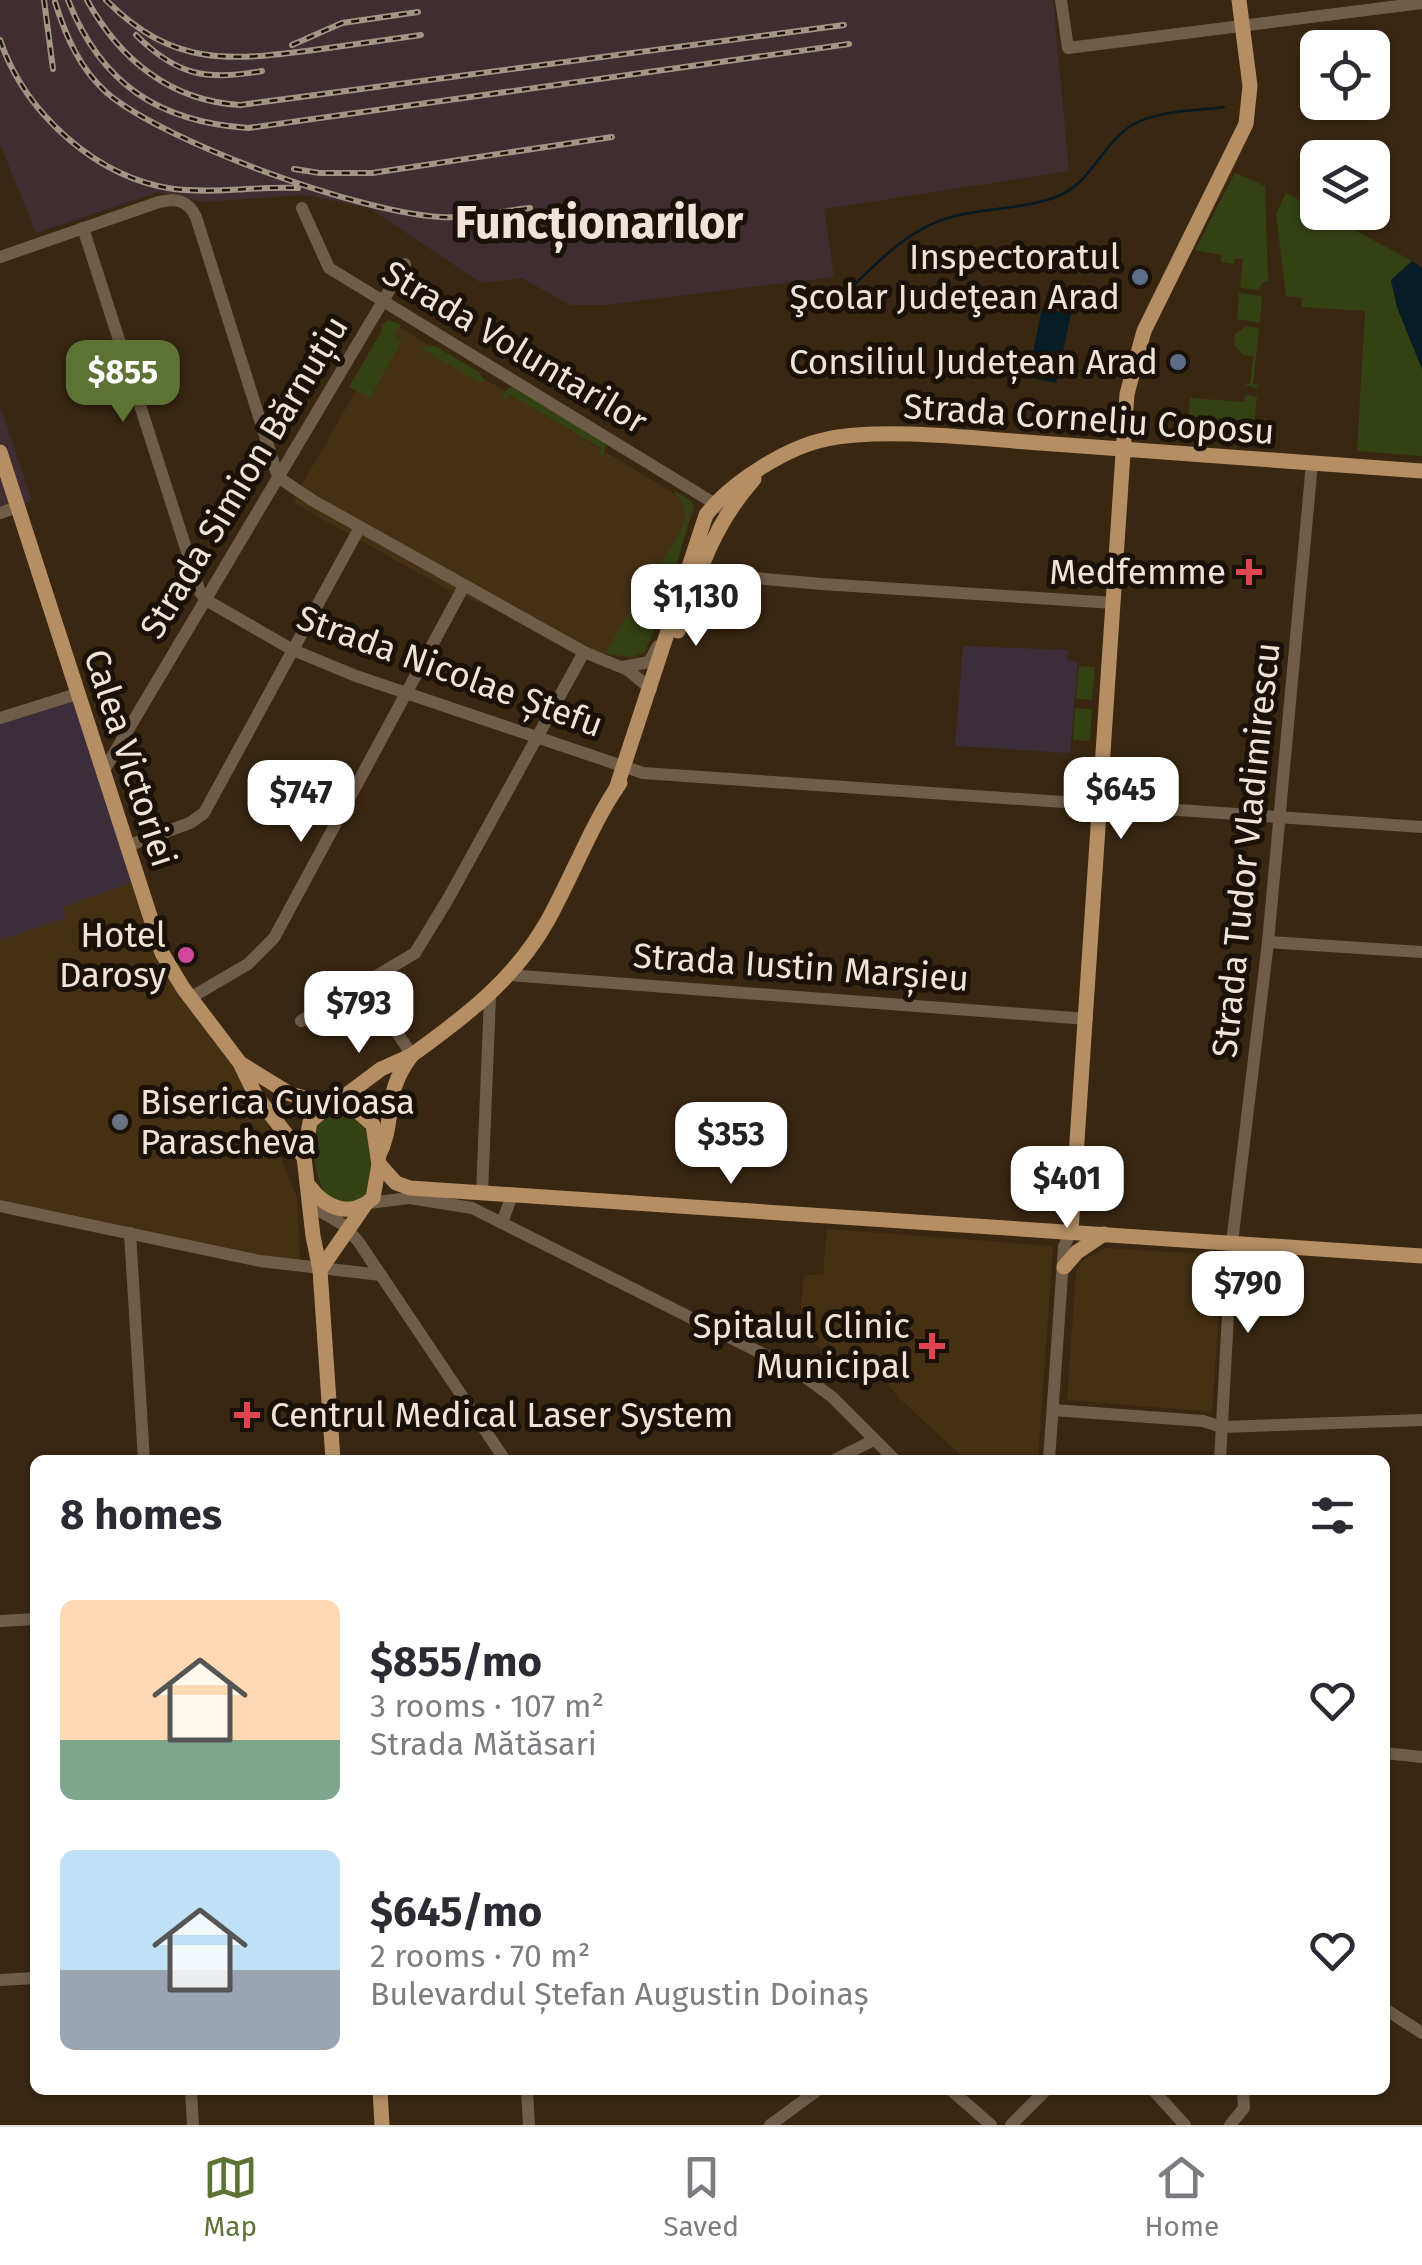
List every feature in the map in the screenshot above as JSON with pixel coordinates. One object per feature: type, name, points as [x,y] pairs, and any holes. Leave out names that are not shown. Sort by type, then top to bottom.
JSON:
[{"type":"main road","points":[[1070,1231],[1129,382],[1144,331],[1246,124],[1250,98],[1239,0]]},
{"type":"main road","name":"Strada Corneliu Coposu","points":[[721,508],[730,489],[798,448],[847,436],[974,438],[1422,470]]},
{"type":"main road","name":"Calea Victoriei","points":[[0,452],[162,953],[190,998],[240,1063],[256,1096],[304,1157]]},
{"type":"main road","points":[[333,1455],[320,1270],[312,1236],[304,1157],[310,1122],[381,1069],[412,1055],[490,996],[546,924],[626,768],[721,508]]},
{"type":"main road","points":[[626,768],[699,532],[721,508]]},
{"type":"main road","points":[[320,1270],[376,1192],[389,1105],[396,1081],[412,1055]]},
{"type":"main road","name":"Calea Victoriei","points":[[240,1063],[290,1094],[333,1105]]},
{"type":"main road","points":[[333,1105],[355,1109],[370,1120],[379,1160],[396,1183],[405,1188],[1422,1256]]},
{"type":"main road","points":[[309,1186],[331,1207],[355,1209],[366,1204]]},
{"type":"main road","points":[[1064,1267],[1077,1252],[1104,1234]]},
{"type":"main road","points":[[380,2095],[382,2125]]},
{"type":"street","points":[[1061,0],[1068,48],[1422,3]]},
{"type":"street","points":[[0,257],[169,200],[180,200],[193,210],[278,477],[464,586],[584,652],[621,667],[650,688]]},
{"type":"street","name":"Strada Voluntarilor","points":[[302,208],[328,268],[721,508]]},
{"type":"street","points":[[83,228],[197,584],[206,600]]},
{"type":"street","name":"Strada Simion Bărnuțiu","points":[[102,772],[405,264]]},
{"type":"street","name":"Strada Tudor Vladimirescu","points":[[1220,1455],[1232,1243],[1268,942],[1312,463]]},
{"type":"street","points":[[0,512],[18,507]]},
{"type":"street","points":[[127,846],[190,823],[204,812],[360,527]]},
{"type":"street","points":[[700,570],[822,584],[1114,603]]},
{"type":"street","points":[[190,998],[266,949],[464,586]]},
{"type":"street","name":"Strada Nicolae Ștefu","points":[[206,600],[293,650],[650,774],[1422,827]]},
{"type":"street","points":[[621,667],[649,662],[668,633]]},
{"type":"street","points":[[301,1021],[408,959],[419,948],[584,652]]},
{"type":"street","points":[[0,718],[78,694]]},
{"type":"street","points":[[1268,942],[1422,952]]},
{"type":"street","name":"Strada Iustin Marșieu","points":[[510,975],[1087,1019]]},
{"type":"street","points":[[365,985],[412,1055]]},
{"type":"street","points":[[482,1193],[490,996]]},
{"type":"street","points":[[502,1224],[512,1195]]},
{"type":"street","points":[[366,1204],[400,1198],[458,1204],[502,1224],[797,1370],[832,1397],[889,1455]]},
{"type":"street","points":[[310,1205],[348,1229],[502,1455]]},
{"type":"street","points":[[0,1206],[320,1270],[381,1275]]},
{"type":"street","points":[[1049,1455],[1064,1247],[1070,1231]]},
{"type":"street","points":[[130,1234],[144,1455]]},
{"type":"street","points":[[1052,1410],[1202,1421],[1222,1427],[1422,1420]]},
{"type":"street","points":[[844,1455],[874,1440]]},
{"type":"street","points":[[0,1621],[30,1619]]},
{"type":"street","points":[[1390,1754],[1422,1757]]},
{"type":"street","points":[[0,1980],[30,1978]]},
{"type":"street","points":[[1390,2012],[1422,2033]]},
{"type":"street","points":[[190,2095],[193,2125]]},
{"type":"street","points":[[527,2095],[530,2125]]},
{"type":"street","points":[[770,2125],[811,2095]]},
{"type":"street","points":[[957,2095],[990,2125]]},
{"type":"street","points":[[1011,2125],[1041,2095]]},
{"type":"street","points":[[1158,2095],[1185,2125]]},
{"type":"street","points":[[1230,2125],[1244,2108],[1243,2095]]},
{"type":"shaded area","points":[[0,0],[1053,0],[1069,171],[824,209],[834,277],[606,305],[570,305],[522,278],[481,283],[369,208],[305,195],[203,202],[158,192],[36,233],[0,144]]},
{"type":"shaded area","points":[[394,324],[695,506],[644,653],[632,659],[593,651],[445,588],[292,502]]},
{"type":"shaded area","points":[[0,405],[32,501],[0,511]]},
{"type":"shaded area","points":[[963,646],[1068,650],[1067,660],[1078,662],[1070,753],[955,746]]},
{"type":"shaded area","points":[[77,694],[138,880],[63,907],[66,918],[0,940],[0,718]]},
{"type":"shaded area","points":[[138,880],[150,921],[256,1096],[297,1198],[300,1262],[0,1206],[0,940],[65,918],[62,907]]},
{"type":"shaded area","name":"Spitalul Clinic Municipal","points":[[827,1229],[1053,1246],[1038,1455],[961,1455],[900,1399],[867,1360],[836,1357],[799,1335],[804,1275],[823,1275]]},
{"type":"shaded area","points":[[1105,1248],[1223,1255],[1212,1412],[1067,1400],[1076,1272],[1082,1261]]},
{"type":"green space","points":[[1235,173],[1265,186],[1268,281],[1259,290],[1240,288],[1243,259],[1235,259],[1234,264],[1221,262],[1221,255],[1195,250]]},
{"type":"green space","points":[[1286,193],[1300,201],[1300,230],[1355,230],[1412,261],[1391,280],[1397,307],[1422,369],[1422,456],[1357,451],[1365,311],[1301,307],[1302,298],[1286,296],[1276,214]]},
{"type":"green space","points":[[1239,293],[1262,296],[1260,323],[1237,319]]},
{"type":"green space","points":[[389,320],[401,325],[394,336],[402,340],[370,398],[349,387],[382,330],[381,325]]},
{"type":"green space","points":[[1246,326],[1259,328],[1253,384],[1259,385],[1255,388],[1244,384],[1250,384],[1253,356],[1243,355],[1234,345],[1235,334]]},
{"type":"green space","points":[[435,346],[479,372],[484,380],[480,383],[419,347]]},
{"type":"green space","points":[[512,387],[606,443],[603,456],[599,455],[602,449],[509,394],[505,400],[502,398]]},
{"type":"green space","points":[[1245,395],[1257,397],[1254,424],[1188,419],[1190,398],[1244,402]]},
{"type":"green space","points":[[675,491],[692,502],[693,507],[677,563],[663,565],[685,519],[685,510]]},
{"type":"green space","points":[[651,581],[665,587],[668,595],[645,652],[631,657],[605,653],[645,586]]},
{"type":"green space","points":[[1079,666],[1095,667],[1092,700],[1076,699]]},
{"type":"green space","points":[[1075,708],[1092,709],[1090,741],[1073,740]]},
{"type":"green space","points":[[344,1113],[363,1126],[373,1162],[365,1197],[351,1204],[330,1201],[318,1175],[315,1155],[318,1126],[331,1114]]},
{"type":"water","points":[[1412,261],[1422,268],[1422,369],[1397,307],[1391,280]]},
{"type":"water","points":[[1042,308],[1071,314],[1056,383],[1028,377]]},
{"type":"waterway","points":[[841,298],[891,250],[919,230],[951,217],[1056,197],[1079,183],[1113,141],[1134,124],[1166,114],[1224,107]]},
{"type":"railway","points":[[44,0],[53,69]]},
{"type":"railway","points":[[68,0],[98,55],[137,93],[187,117],[248,128],[849,44]]},
{"type":"railway","points":[[87,0],[115,41],[150,74],[192,95],[240,105],[844,25]]},
{"type":"railway","points":[[106,0],[154,38],[178,48],[228,57],[283,54],[421,35]]},
{"type":"railway","points":[[55,2],[75,52],[107,93],[135,113],[218,153],[316,189],[406,213],[451,217],[530,208]]},
{"type":"railway","points":[[292,45],[342,23],[418,12]]},
{"type":"railway","points":[[136,35],[165,59],[194,72],[225,75],[262,71]]},
{"type":"railway","points":[[0,40],[11,67],[45,116],[67,138],[117,171],[174,189],[298,188]]},
{"type":"railway","points":[[294,169],[372,173],[612,137]]},
{"type":"place","name":"Inspectoratul Şcolar Judeţean Arad","points":[[1140,277]]},
{"type":"place","name":"Consiliul Județean Arad","points":[[1178,362]]},
{"type":"place","name":"Medfemme","points":[[1249,572]]},
{"type":"place","name":"Hotel Darosy","points":[[186,955]]},
{"type":"place","name":"Biserica Cuvioasa Parascheva","points":[[120,1122]]},
{"type":"place","name":"Spitalul Clinic Municipal","points":[[932,1346]]},
{"type":"place","name":"Centrul Medical Laser System","points":[[247,1415]]},
{"type":"district","name":"Funcționarilor","points":[[599,223]]}]
